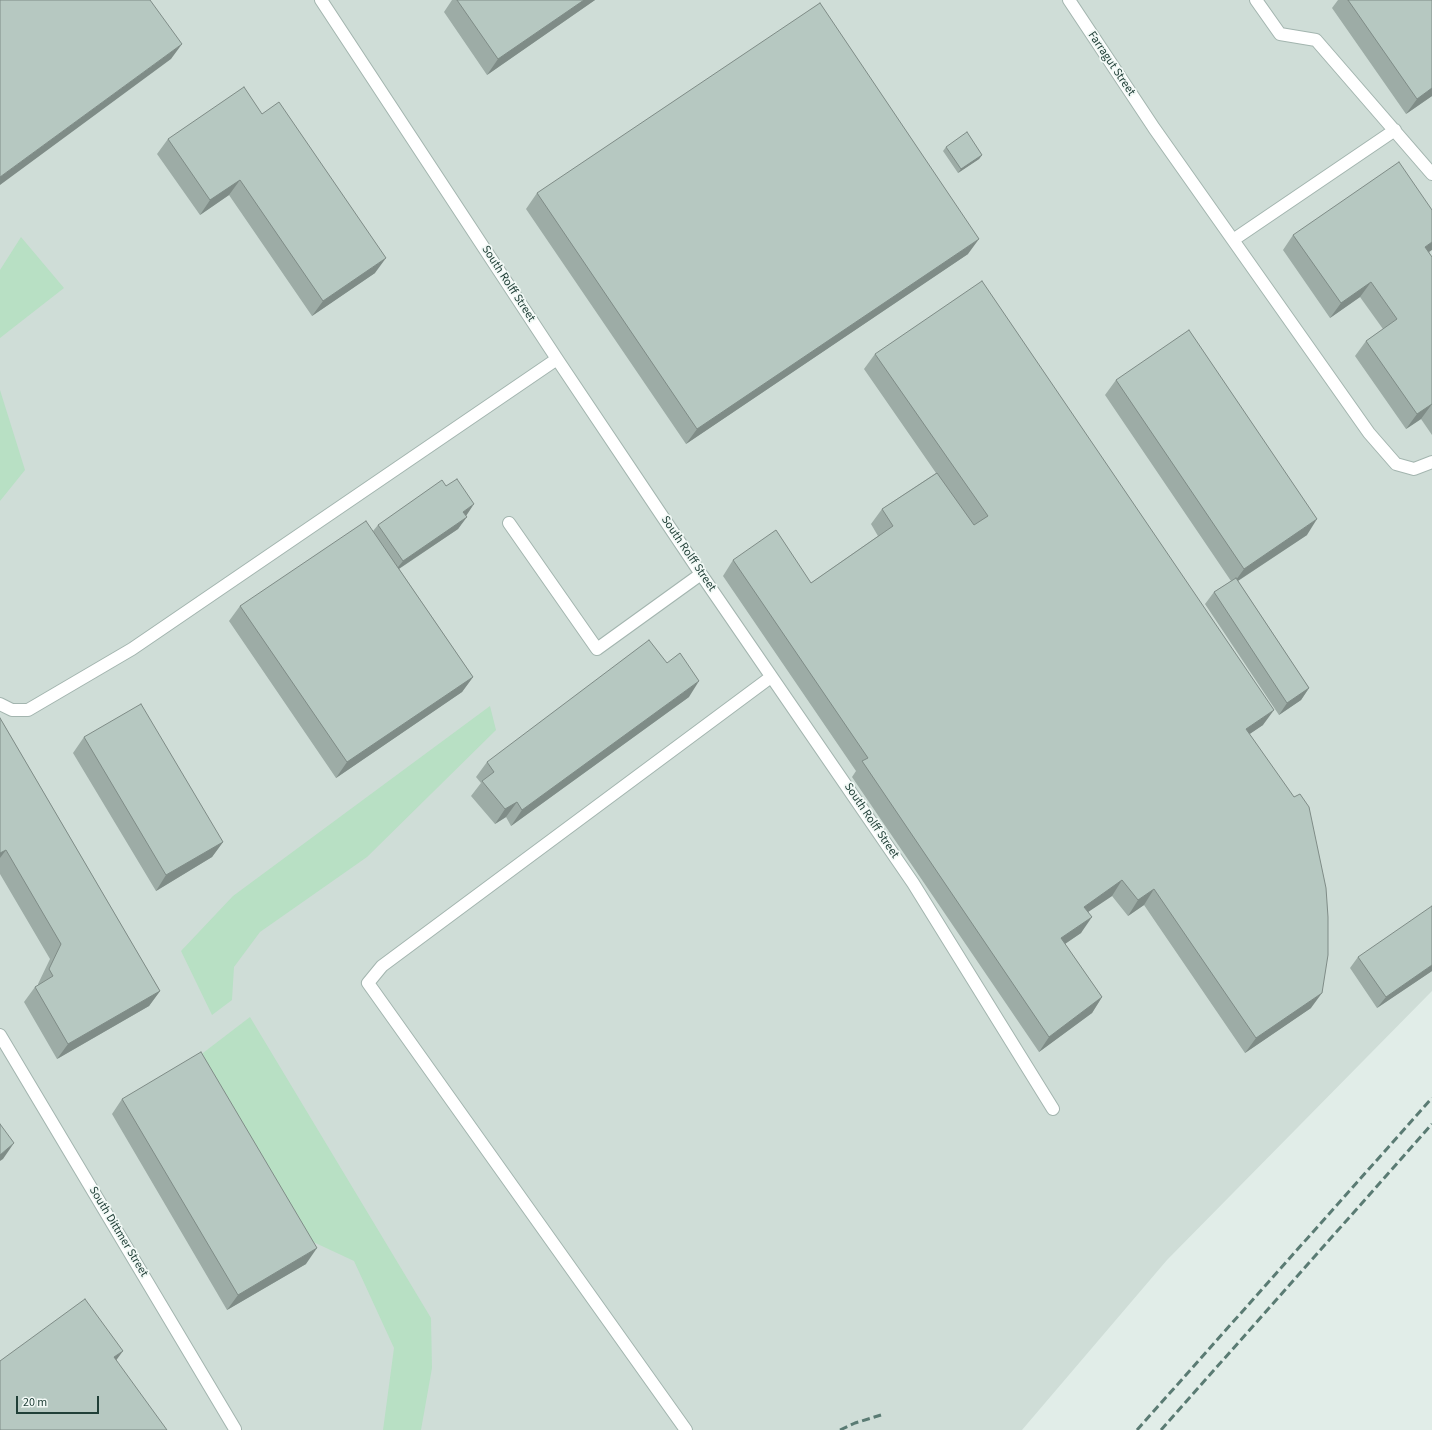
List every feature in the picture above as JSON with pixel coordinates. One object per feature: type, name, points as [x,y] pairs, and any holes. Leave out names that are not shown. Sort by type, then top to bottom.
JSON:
[{"type":"street","name":"South Rolff Street","points":[[321,0],[557,359],[701,574],[913,883],[1053,1108]]},
{"type":"street","name":"Farragut Street","points":[[1069,0],[1154,128],[1369,433],[1396,464],[1414,469],[1432,462]]},
{"type":"street","points":[[1256,0],[1280,34],[1316,40],[1432,174]]},
{"type":"street","points":[[1233,240],[1395,130]]},
{"type":"street","points":[[0,704],[12,710],[28,710],[132,648],[557,359]]},
{"type":"street","points":[[509,524],[597,650],[701,574]]},
{"type":"street","points":[[686,1430],[368,983],[382,966],[772,677]]},
{"type":"street","name":"South Dittmer Street","points":[[0,1035],[235,1429]]},
{"type":"shaded area","points":[[0,0],[1432,0],[1432,991],[1167,1260],[1022,1430],[0,1430]]},
{"type":"green space","points":[[21,237],[64,288],[0,338],[0,270]]},
{"type":"green space","points":[[0,390],[25,470],[0,501]]},
{"type":"green space","points":[[490,706],[496,730],[367,857],[260,932],[234,967],[232,1000],[212,1015],[181,951],[233,896]]},
{"type":"green space","points":[[250,1017],[431,1318],[432,1368],[421,1430],[383,1430],[394,1348],[354,1261],[309,1240],[199,1056]]},
{"type":"building","points":[[0,0],[150,0],[182,44],[0,177]]},
{"type":"building","points":[[457,0],[584,0],[498,59]]},
{"type":"building","points":[[1348,0],[1432,0],[1432,88],[1417,99]]},
{"type":"building","points":[[820,3],[979,239],[697,429],[537,193]]},
{"type":"building","points":[[244,87],[262,114],[279,102],[386,258],[323,301],[240,180],[210,200],[168,139]]},
{"type":"building","points":[[967,132],[982,155],[961,169],[946,147]]},
{"type":"building","points":[[1399,162],[1432,210],[1432,242],[1425,247],[1432,257],[1432,404],[1417,414],[1366,341],[1397,319],[1371,282],[1341,303],[1293,235]]},
{"type":"building","points":[[982,281],[1274,710],[1246,729],[1294,797],[1300,794],[1309,807],[1326,888],[1328,955],[1322,993],[1256,1038],[1154,889],[1138,900],[1122,880],[1084,907],[1092,917],[1061,938],[1102,997],[1049,1037],[862,761],[868,758],[733,560],[776,530],[811,583],[893,526],[882,509],[937,473],[974,525],[988,516],[875,354]]},
{"type":"building","points":[[1189,330],[1317,519],[1244,569],[1116,380]]},
{"type":"building","points":[[457,479],[474,504],[463,512],[467,517],[403,561],[378,525],[442,480],[446,486]]},
{"type":"building","points":[[366,521],[473,677],[347,762],[240,606]]},
{"type":"building","points":[[1236,578],[1309,688],[1287,703],[1214,592]]},
{"type":"building","points":[[649,640],[667,663],[680,653],[699,681],[522,810],[517,802],[505,809],[482,781],[494,772],[487,762]]},
{"type":"building","points":[[141,704],[223,842],[166,875],[84,737]]},
{"type":"building","points":[[0,718],[160,991],[68,1044],[35,987],[53,976],[49,969],[61,944],[6,850],[0,853]]},
{"type":"building","points":[[1432,906],[1432,965],[1386,997],[1358,957]]},
{"type":"building","points":[[201,1052],[317,1248],[238,1295],[122,1099]]},
{"type":"building","points":[[0,1124],[14,1143],[0,1155]]},
{"type":"building","points":[[85,1299],[123,1351],[114,1357],[167,1430],[0,1430],[0,1361]]},
{"type":"railway","points":[[1137,1430],[1432,1098]]},
{"type":"railway","points":[[1161,1430],[1432,1124]]},
{"type":"railway","points":[[840,1430],[855,1423],[881,1415]]}]
